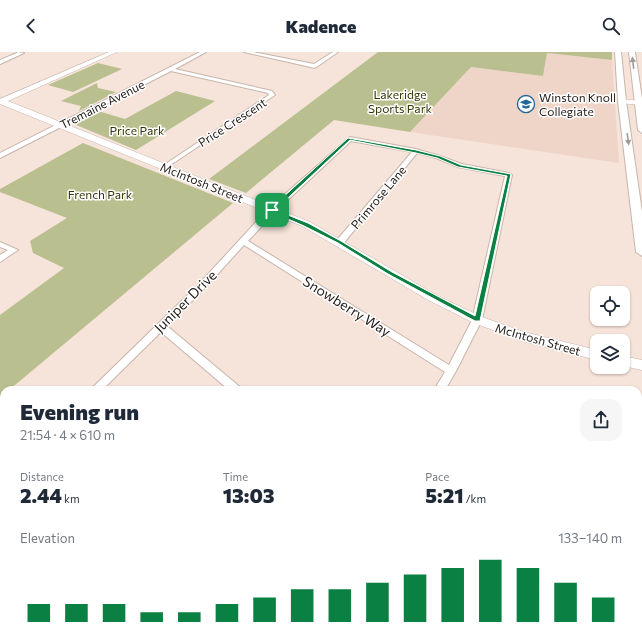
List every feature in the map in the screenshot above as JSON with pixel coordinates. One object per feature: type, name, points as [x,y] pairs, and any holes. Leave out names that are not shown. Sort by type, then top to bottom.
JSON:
[{"type":"main road","points":[[618,52],[622,101],[642,252]]},
{"type":"main road","points":[[632,52],[640,103],[642,130]]},
{"type":"street","points":[[0,62],[22,53],[19,52]]},
{"type":"street","points":[[0,102],[114,52]]},
{"type":"street","name":"Tremaine Avenue","points":[[0,156],[204,52]]},
{"type":"street","points":[[246,52],[315,66],[336,52]]},
{"type":"street","name":"Price Crescent","points":[[164,167],[272,95],[270,92],[170,69]]},
{"type":"street","points":[[622,101],[640,103]]},
{"type":"street","name":"McIntosh Street","points":[[0,102],[306,224],[340,242],[390,273],[477,320],[522,337],[590,353]]},
{"type":"street","name":"Juniper Drive","points":[[99,386],[201,287],[272,210],[350,139],[416,151]]},
{"type":"street","points":[[416,151],[438,157],[460,166],[509,175],[477,320],[451,372],[442,386]]},
{"type":"street","name":"Primrose Lane","points":[[340,242],[416,151]]},
{"type":"street","name":"Snowberry Way","points":[[243,241],[451,372]]},
{"type":"street","points":[[0,244],[14,250],[0,259]]},
{"type":"street","points":[[160,326],[231,386]]},
{"type":"street","points":[[630,362],[642,365]]},
{"type":"shaded area","name":"Winston Knoll Collegiate","points":[[547,53],[612,60],[619,163],[410,132],[471,67],[543,76]]},
{"type":"green space","name":"Lakeridge Sports Park","points":[[378,52],[612,52],[612,60],[547,53],[543,76],[471,67],[410,132],[334,120],[246,193],[209,179]]},
{"type":"green space","points":[[98,63],[122,69],[73,92],[48,85]]},
{"type":"green space","points":[[97,83],[98,88],[116,92],[79,111],[81,106],[61,101]]},
{"type":"green space","name":"Price Park","points":[[176,91],[215,101],[136,150],[74,124],[98,111],[125,119]]},
{"type":"green space","name":"French Park","points":[[83,143],[233,203],[14,386],[0,386],[0,315],[64,268],[33,253],[30,241],[67,218],[0,192],[0,189]]},
{"type":"place","name":"Winston Knoll Collegiate","points":[[526,104]]},
{"type":"route","points":[[350,139],[416,151],[438,157],[460,166],[509,175],[477,320],[390,273],[340,242],[306,224],[272,210],[350,139]]}]
